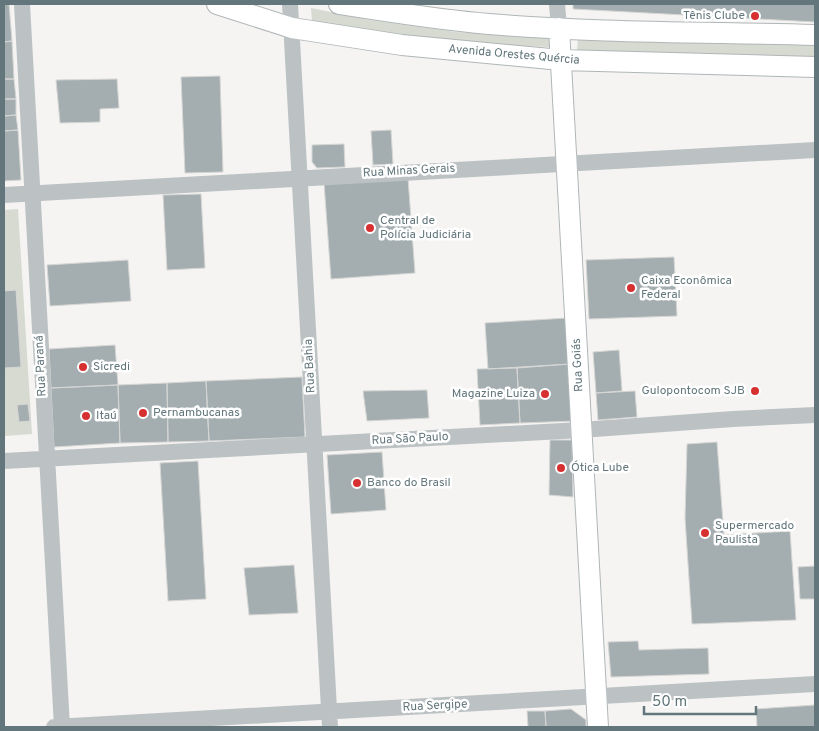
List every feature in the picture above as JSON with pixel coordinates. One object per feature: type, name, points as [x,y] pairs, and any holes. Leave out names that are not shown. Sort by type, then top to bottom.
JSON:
[{"type":"main road","name":"Avenida Orestes Quércia","points":[[218,4],[292,28],[402,45],[562,60],[815,66]]},
{"type":"main road","points":[[339,4],[406,15],[488,24],[559,28],[815,35]]},
{"type":"main road","name":"Rua Goiás","points":[[559,28],[598,727]]},
{"type":"street","name":"Rua Paraná","points":[[22,4],[62,727]]},
{"type":"street","name":"Rua Bahia","points":[[290,4],[329,720]]},
{"type":"street","name":"Rua Goiás","points":[[557,4],[559,28]]},
{"type":"street","name":"Rua Minas Gerais","points":[[4,195],[567,162],[815,150]]},
{"type":"street","name":"Rua São Paulo","points":[[4,461],[581,430],[815,415]]},
{"type":"street","name":"Rua Sergipe","points":[[54,727],[329,720],[597,698],[815,684]]},
{"type":"shaded area","points":[[311,8],[369,20],[456,32],[550,37],[550,47],[454,43],[312,22]]},
{"type":"shaded area","points":[[578,37],[815,44],[815,58],[577,51]]},
{"type":"shaded area","points":[[18,209],[32,434],[4,436],[4,210]]},
{"type":"building","points":[[4,4],[9,4],[12,41],[4,42]]},
{"type":"building","name":"Tênis Clube","points":[[573,4],[815,4],[815,22],[573,9]]},
{"type":"building","points":[[12,41],[14,79],[4,79],[4,42]]},
{"type":"building","points":[[220,76],[223,172],[185,173],[181,77]]},
{"type":"building","points":[[4,79],[14,79],[16,99],[4,99]]},
{"type":"building","points":[[117,79],[119,108],[100,109],[100,122],[60,123],[56,80]]},
{"type":"building","points":[[4,99],[16,99],[16,115],[4,116]]},
{"type":"building","points":[[16,115],[18,130],[4,131],[4,116]]},
{"type":"building","points":[[18,130],[21,180],[4,181],[4,131]]},
{"type":"building","points":[[391,130],[393,164],[373,165],[371,131]]},
{"type":"building","points":[[344,144],[345,167],[317,168],[312,162],[312,145]]},
{"type":"building","name":"Central de Polícia Judiciária","points":[[408,178],[415,273],[331,279],[324,183]]},
{"type":"building","points":[[201,194],[205,268],[167,270],[163,195]]},
{"type":"building","name":"Caixa Econômica Federal","points":[[674,257],[677,316],[589,319],[586,260]]},
{"type":"building","points":[[128,260],[131,301],[50,306],[47,265]]},
{"type":"building","points":[[16,290],[21,367],[4,368],[4,291]]},
{"type":"building","points":[[567,318],[570,364],[488,369],[485,323]]},
{"type":"building","name":"Sicredi","points":[[115,345],[118,385],[51,388],[49,349]]},
{"type":"building","points":[[619,350],[622,391],[596,393],[593,352]]},
{"type":"building","name":"Magazine Luiza","points":[[570,364],[575,421],[520,423],[517,368]]},
{"type":"building","points":[[517,368],[520,423],[480,425],[477,369]]},
{"type":"building","points":[[302,377],[305,437],[209,441],[206,381]]},
{"type":"building","points":[[206,381],[209,441],[168,442],[167,383]]},
{"type":"building","name":"Pernambucanas","points":[[167,383],[168,442],[120,443],[118,385]]},
{"type":"building","name":"Itaú","points":[[118,385],[120,443],[54,447],[51,388]]},
{"type":"building","points":[[427,390],[429,418],[367,421],[363,391]]},
{"type":"building","points":[[635,391],[637,417],[598,420],[596,393]]},
{"type":"building","points":[[28,404],[30,421],[19,422],[17,405]]},
{"type":"building","name":"Ótica Lube","points":[[550,440],[572,440],[573,497],[549,495]]},
{"type":"building","name":"Supermercado Paulista","points":[[717,442],[724,535],[790,531],[796,620],[692,624],[685,518],[687,444]]},
{"type":"building","name":"Banco do Brasil","points":[[382,452],[386,510],[331,514],[327,455]]},
{"type":"building","points":[[198,461],[206,599],[168,601],[160,463]]},
{"type":"building","points":[[294,565],[298,613],[249,615],[244,568]]},
{"type":"building","points":[[815,566],[815,599],[800,599],[798,567]]},
{"type":"building","points":[[638,641],[639,650],[708,648],[709,674],[611,677],[608,642]]},
{"type":"building","points":[[815,705],[815,727],[757,727],[756,709]]},
{"type":"building","points":[[571,709],[586,720],[586,727],[546,727],[545,711]]},
{"type":"building","points":[[527,711],[545,711],[546,727],[528,727]]},
{"type":"place","name":"Tênis Clube","points":[[755,16]]},
{"type":"place","name":"Central de Polícia Judiciária","points":[[370,228]]},
{"type":"place","name":"Caixa Econômica Federal","points":[[631,288]]},
{"type":"place","name":"Sicredi","points":[[83,367]]},
{"type":"place","name":"Gulopontocom SJB","points":[[755,391]]},
{"type":"place","name":"Magazine Luiza","points":[[545,394]]},
{"type":"place","name":"Pernambucanas","points":[[143,413]]},
{"type":"place","name":"Itaú","points":[[86,416]]},
{"type":"place","name":"Ótica Lube","points":[[561,468]]},
{"type":"place","name":"Banco do Brasil","points":[[357,483]]},
{"type":"place","name":"Supermercado Paulista","points":[[705,533]]}]
